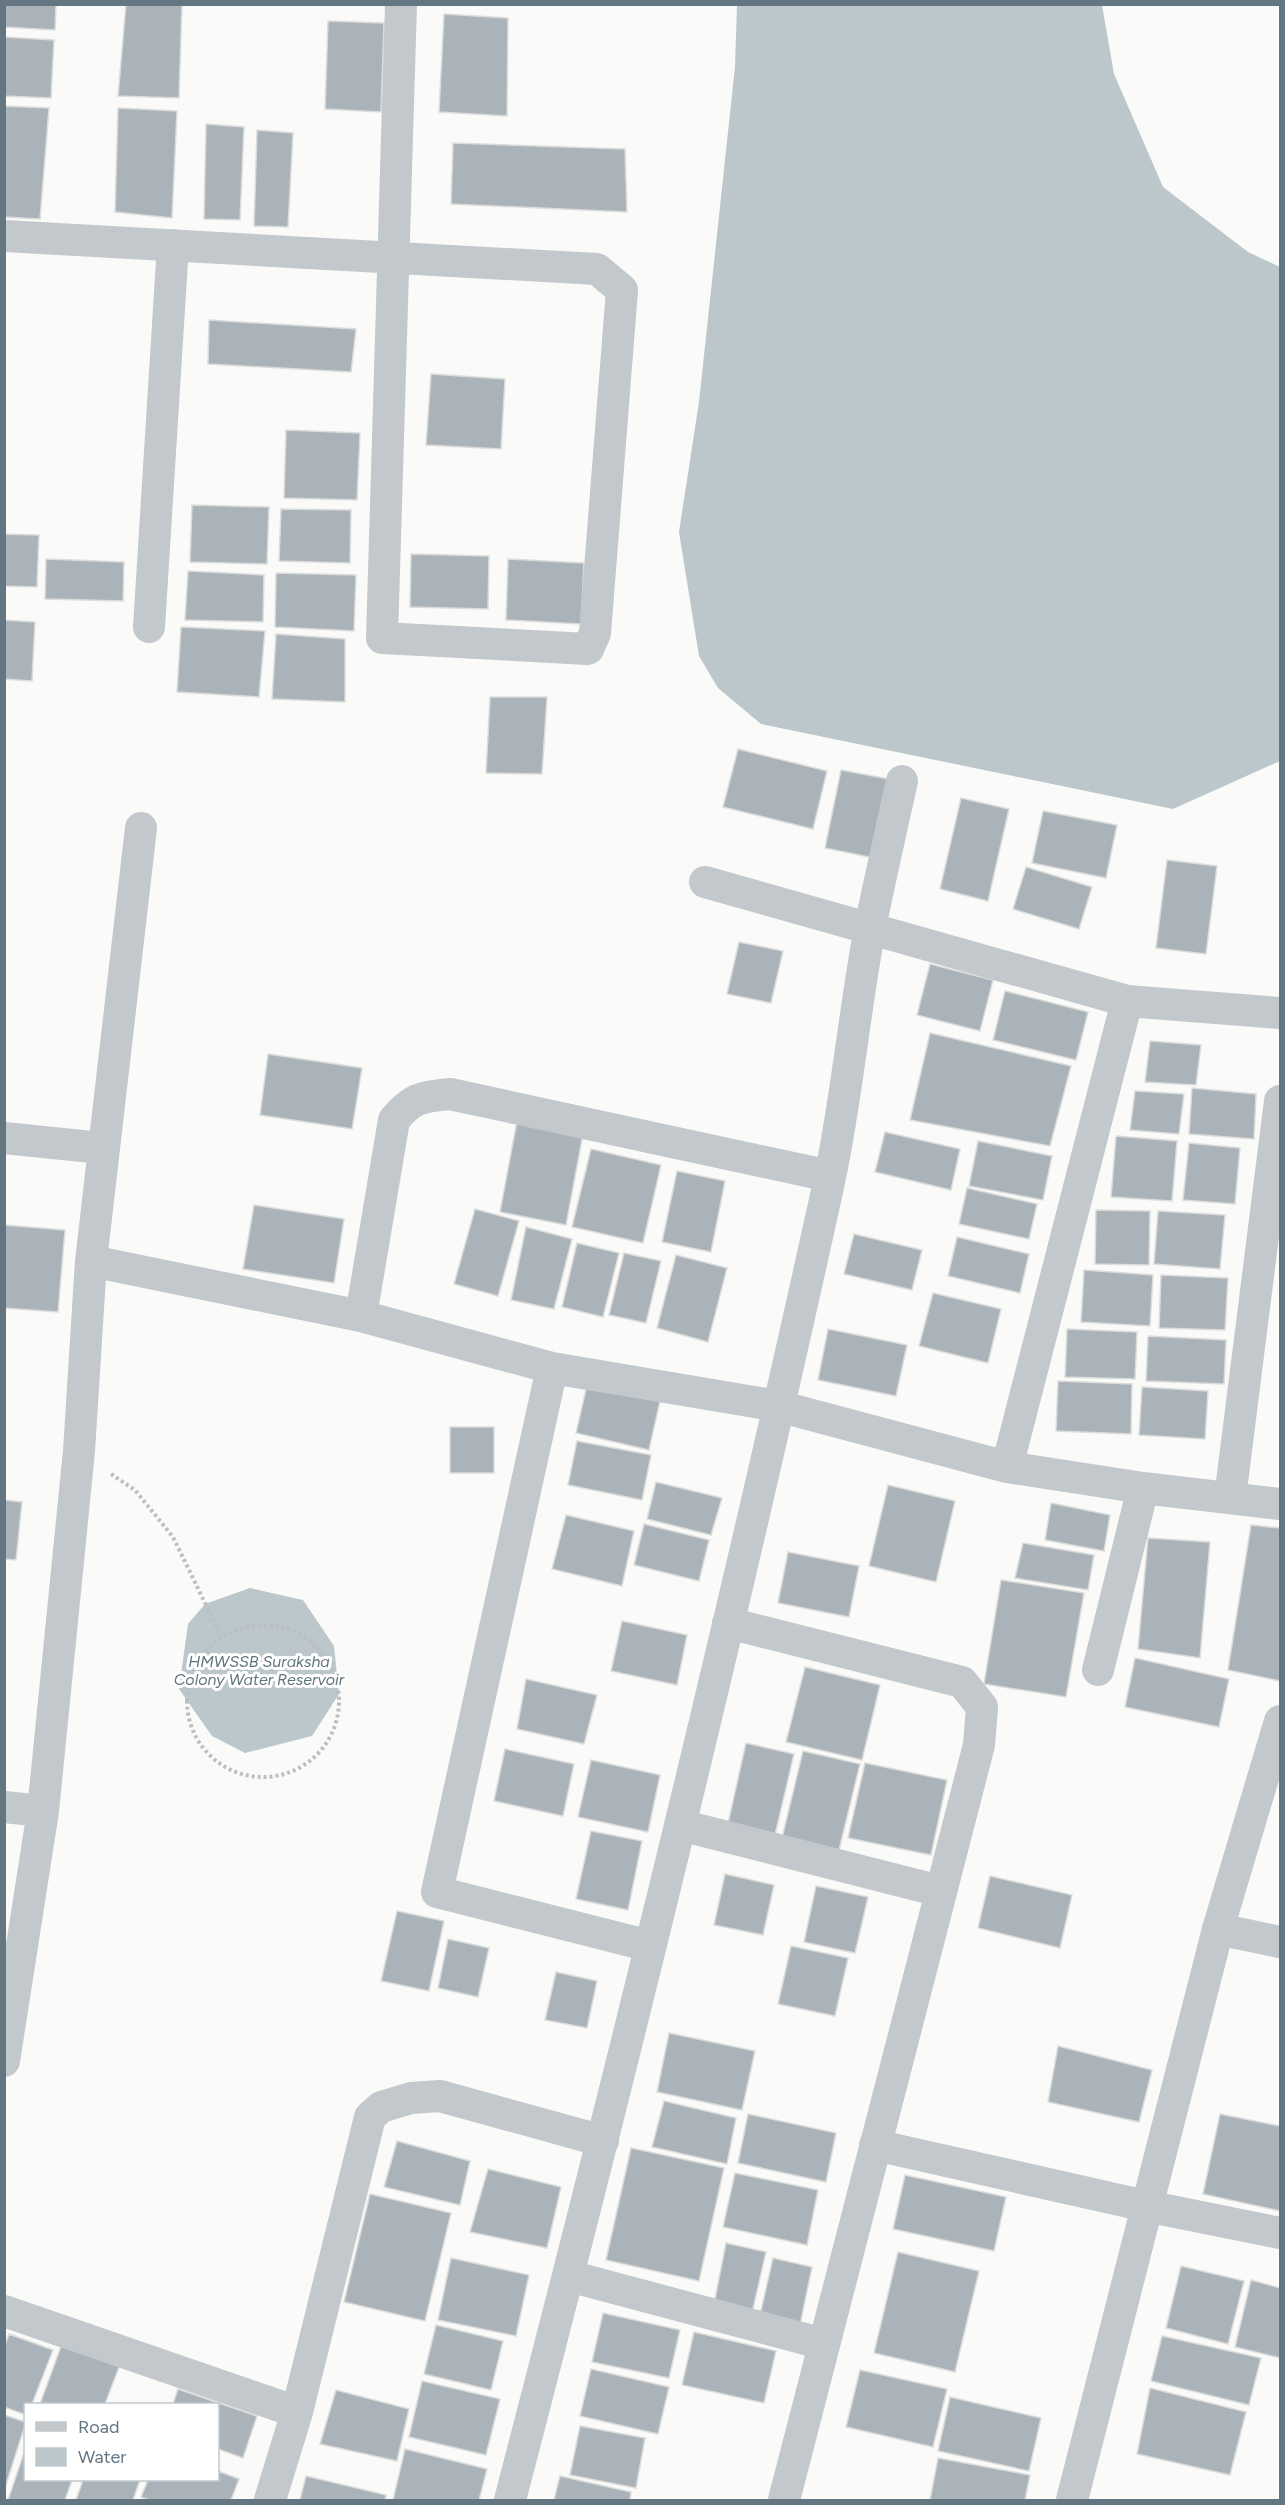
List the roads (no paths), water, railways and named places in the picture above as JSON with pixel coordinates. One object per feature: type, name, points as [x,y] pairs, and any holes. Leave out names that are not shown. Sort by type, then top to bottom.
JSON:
[{"type":"street","points":[[4,236],[394,257],[597,269],[622,290],[596,633],[588,649],[382,638],[394,257],[401,4]]},
{"type":"street","points":[[149,627],[173,245]]},
{"type":"street","points":[[510,2500],[603,2141],[778,1406],[830,1176],[870,929],[902,781]]},
{"type":"street","points":[[4,2061],[43,1811],[79,1451],[91,1261],[102,1148],[141,828]]},
{"type":"street","points":[[705,882],[1128,1001],[1281,1013]]},
{"type":"street","points":[[1007,1467],[1128,1001]]},
{"type":"street","points":[[361,1316],[394,1120],[407,1104],[428,1096],[450,1094],[830,1176]]},
{"type":"street","points":[[1230,1498],[1281,1101]]},
{"type":"street","points":[[4,1138],[102,1148]]},
{"type":"street","points":[[91,1261],[361,1316],[552,1368],[778,1406],[1007,1467],[1143,1488],[1281,1504]]},
{"type":"street","points":[[552,1368],[437,1892],[650,1946]]},
{"type":"street","points":[[1098,1670],[1143,1488]]},
{"type":"street","points":[[728,1623],[962,1682],[982,1707],[979,1745],[784,2500]]},
{"type":"street","points":[[1072,2500],[1218,1929],[1281,1721]]},
{"type":"street","points":[[4,1807],[43,1811]]},
{"type":"street","points":[[680,1825],[940,1891]]},
{"type":"street","points":[[1218,1929],[1281,1942]]},
{"type":"street","points":[[270,2500],[297,2412],[370,2117],[381,2107],[411,2098],[440,2096],[603,2141]]},
{"type":"street","points":[[875,2145],[1146,2206],[1281,2233]]},
{"type":"street","points":[[569,2276],[824,2344]]},
{"type":"street","points":[[4,2311],[297,2412]]},
{"type":"water","points":[[737,5],[1102,5],[1114,74],[1163,187],[1248,252],[1280,267],[1280,761],[1173,809],[761,724],[718,688],[699,656],[679,532],[699,402],[735,67]]},
{"type":"water","name":"HMWSSB Suraksha Colony Water Reservoir","points":[[250,1588],[303,1600],[334,1646],[339,1694],[312,1736],[245,1753],[212,1736],[179,1689],[188,1624],[205,1604]]}]
